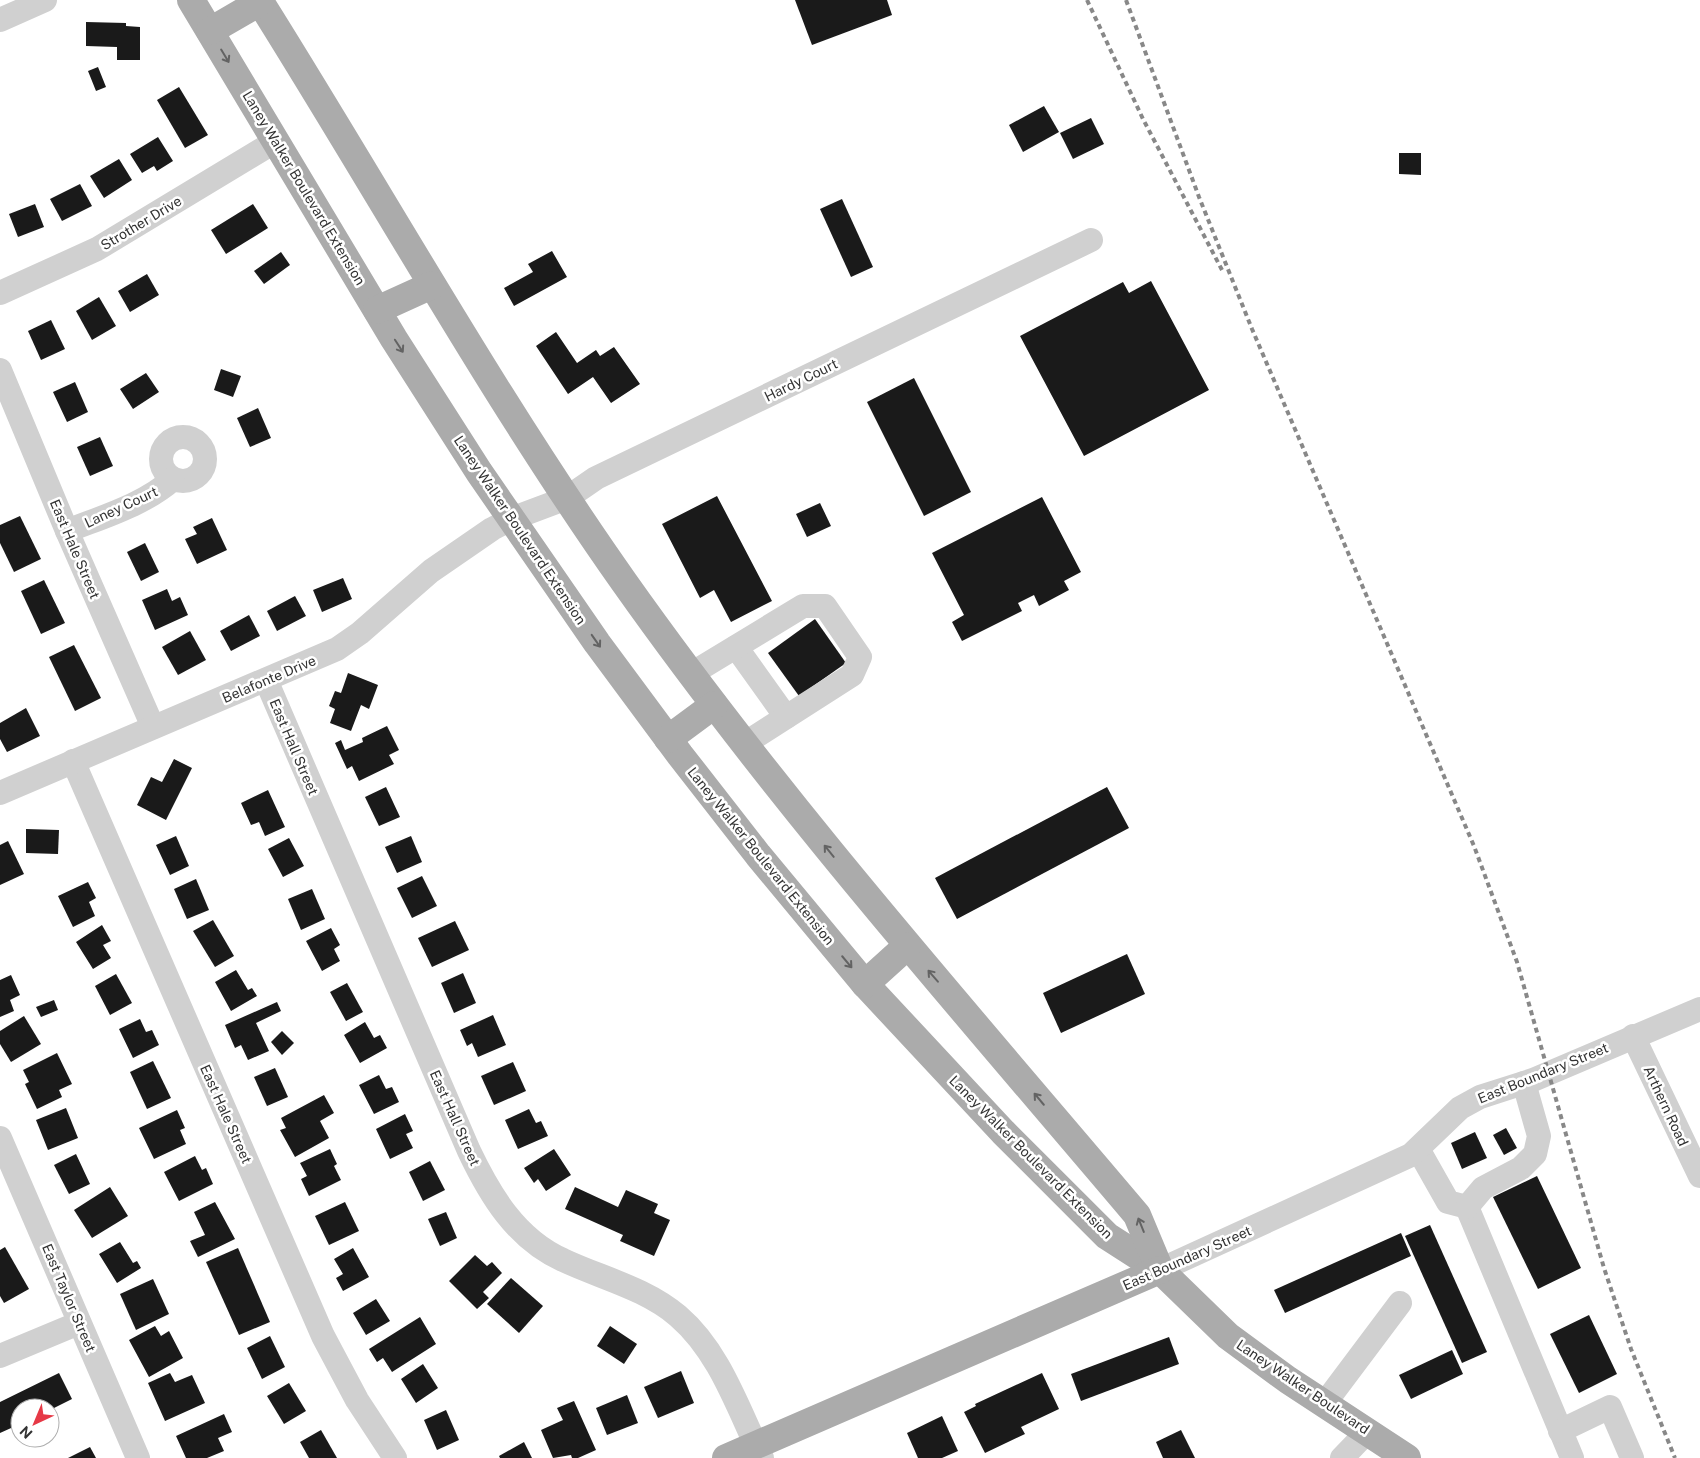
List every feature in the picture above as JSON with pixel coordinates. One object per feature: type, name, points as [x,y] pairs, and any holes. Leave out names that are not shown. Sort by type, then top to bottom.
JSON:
[{"type":"main road","name":"Laney Walker Boulevard Extension","points":[[191,0],[377,310],[479,472],[598,643],[668,739],[758,856],[865,984],[947,1074],[1107,1236],[1160,1270]]},
{"type":"main road","points":[[210,31],[260,1],[513,417],[626,585],[744,744],[908,946],[1137,1215],[1160,1270]]},
{"type":"main road","points":[[377,310],[432,284]]},
{"type":"main road","points":[[668,739],[714,705]]},
{"type":"main road","points":[[865,984],[908,946]]},
{"type":"main road","name":"East Boundary Street","points":[[726,1458],[759,1452],[1160,1270]]},
{"type":"main road","name":"Laney Walker Boulevard","points":[[1160,1270],[1228,1336],[1288,1380],[1407,1458]]},
{"type":"street","points":[[0,20],[45,0]]},
{"type":"street","name":"Strother Drive","points":[[0,293],[104,245],[276,141]]},
{"type":"street","name":"Hardy Court","points":[[512,519],[567,498],[596,478],[1092,240]]},
{"type":"street","name":"East Hale Street","points":[[0,370],[67,531],[153,727]]},
{"type":"street","name":"Laney Court","points":[[67,531],[135,502],[163,487],[173,479]]},
{"type":"street","name":"Belafonte Drive","points":[[0,793],[337,649],[360,633],[431,571],[512,519]]},
{"type":"street","points":[[691,674],[803,606],[825,606],[860,657],[852,675],[744,744]]},
{"type":"street","points":[[736,647],[786,717]]},
{"type":"street","name":"East Hall Street","points":[[266,680],[469,1151],[494,1200],[522,1233],[541,1248],[561,1260],[619,1283],[659,1302],[694,1331],[716,1360],[759,1452]]},
{"type":"street","name":"East Hale Street","points":[[73,761],[323,1336],[353,1393],[396,1458]]},
{"type":"street","name":"East Boundary Street","points":[[1160,1270],[1387,1167],[1418,1149],[1460,1108],[1480,1097],[1524,1083],[1700,1009]]},
{"type":"street","name":"Arthern Road","points":[[1633,1036],[1700,1176]]},
{"type":"street","points":[[1467,1207],[1483,1188],[1521,1168],[1534,1154],[1539,1136],[1524,1083]]},
{"type":"street","name":"East Taylor Street","points":[[0,1138],[138,1458]]},
{"type":"street","points":[[1418,1149],[1448,1202],[1467,1207]]},
{"type":"street","points":[[1467,1207],[1572,1458]]},
{"type":"street","points":[[1325,1403],[1400,1303]]},
{"type":"street","points":[[0,1356],[79,1322]]},
{"type":"street","points":[[1560,1431],[1610,1406],[1632,1458]]},
{"type":"street","points":[[1342,1458],[1368,1431]]},
{"type":"building","points":[[795,0],[887,0],[892,15],[812,45]]},
{"type":"building","points":[[86,22],[126,23],[126,26],[140,27],[140,60],[117,60],[117,47],[86,46]]},
{"type":"building","points":[[98,67],[106,87],[96,91],[88,71]]},
{"type":"building","points":[[179,87],[208,135],[185,148],[157,100]]},
{"type":"building","points":[[1044,106],[1059,132],[1023,152],[1009,125]]},
{"type":"building","points":[[1091,118],[1104,144],[1073,159],[1060,133]]},
{"type":"building","points":[[158,137],[173,161],[157,171],[154,166],[142,173],[130,154]]},
{"type":"building","points":[[1399,153],[1421,153],[1421,175],[1399,174]]},
{"type":"building","points":[[119,159],[132,180],[104,198],[90,176]]},
{"type":"building","points":[[80,184],[92,206],[62,221],[50,199]]},
{"type":"building","points":[[842,199],[873,267],[851,277],[820,209]]},
{"type":"building","points":[[35,204],[44,227],[18,237],[9,214]]},
{"type":"building","points":[[253,204],[268,228],[226,254],[211,230]]},
{"type":"building","points":[[552,251],[567,277],[514,306],[504,288],[533,272],[528,264]]},
{"type":"building","points":[[281,252],[290,265],[264,284],[254,271]]},
{"type":"building","points":[[147,274],[159,295],[130,312],[118,291]]},
{"type":"building","points":[[1151,281],[1209,390],[1084,456],[1020,336],[1123,282],[1129,293]]},
{"type":"building","points":[[99,297],[116,326],[92,340],[76,311]]},
{"type":"building","points":[[51,320],[65,349],[41,360],[28,331]]},
{"type":"building","points":[[556,332],[577,363],[596,350],[600,356],[614,347],[640,384],[611,403],[593,377],[568,394],[536,346]]},
{"type":"building","points":[[221,369],[241,376],[233,397],[214,390]]},
{"type":"building","points":[[146,373],[159,392],[133,409],[120,389]]},
{"type":"building","points":[[914,378],[971,492],[924,516],[867,402]]},
{"type":"building","points":[[75,382],[88,412],[67,422],[53,392]]},
{"type":"building","points":[[258,408],[271,438],[250,447],[237,418]]},
{"type":"building","points":[[100,437],[113,466],[90,476],[77,447]]},
{"type":"building","points":[[717,496],[772,601],[731,622],[714,590],[700,598],[662,524]]},
{"type":"building","points":[[1042,497],[1081,572],[1064,581],[1069,590],[1039,606],[1034,595],[1018,603],[1022,611],[962,641],[952,622],[964,615],[932,553]]},
{"type":"building","points":[[820,503],[831,526],[807,537],[796,514]]},
{"type":"building","points":[[20,516],[41,559],[14,572],[0,543],[0,525]]},
{"type":"building","points":[[212,518],[227,550],[197,564],[185,539],[197,534],[193,527]]},
{"type":"building","points":[[145,543],[159,572],[141,581],[127,552]]},
{"type":"building","points":[[343,578],[352,599],[322,612],[313,590]]},
{"type":"building","points":[[44,580],[65,623],[41,634],[21,591]]},
{"type":"building","points":[[167,589],[172,601],[180,597],[188,615],[155,630],[142,600]]},
{"type":"building","points":[[295,596],[306,616],[277,631],[267,611]]},
{"type":"building","points":[[249,615],[260,636],[231,651],[220,631]]},
{"type":"building","points":[[815,619],[846,663],[799,696],[768,653]]},
{"type":"building","points":[[190,631],[206,660],[178,675],[162,647]]},
{"type":"building","points":[[74,645],[101,698],[75,711],[49,657]]},
{"type":"building","points":[[348,673],[378,685],[369,709],[361,705],[351,731],[330,723],[335,709],[329,706],[335,691],[341,693]]},
{"type":"building","points":[[26,708],[40,736],[7,752],[0,739],[0,723]]},
{"type":"building","points":[[387,726],[399,750],[389,755],[394,764],[359,781],[352,766],[347,769],[335,743],[341,740],[345,750],[363,742],[362,738]]},
{"type":"building","points":[[174,759],[192,768],[166,820],[137,805],[151,777],[162,782]]},
{"type":"building","points":[[386,787],[400,817],[379,826],[365,797]]},
{"type":"building","points":[[1107,787],[1129,828],[957,919],[935,878]]},
{"type":"building","points":[[268,790],[285,827],[265,836],[259,822],[251,825],[241,803]]},
{"type":"building","points":[[26,829],[59,830],[58,854],[26,853]]},
{"type":"building","points":[[176,836],[189,866],[170,875],[156,845]]},
{"type":"building","points":[[411,836],[422,862],[397,873],[385,847]]},
{"type":"building","points":[[289,838],[304,866],[283,877],[268,849]]},
{"type":"building","points":[[8,841],[24,874],[0,885],[0,845]]},
{"type":"building","points":[[422,876],[437,906],[412,918],[397,888]]},
{"type":"building","points":[[196,879],[209,910],[187,919],[174,889]]},
{"type":"building","points":[[88,882],[96,898],[89,902],[95,916],[73,927],[58,896]]},
{"type":"building","points":[[312,889],[325,919],[301,930],[288,899]]},
{"type":"building","points":[[213,920],[234,956],[215,967],[193,931]]},
{"type":"building","points":[[455,921],[469,950],[432,967],[418,938]]},
{"type":"building","points":[[102,925],[111,941],[103,945],[111,958],[93,969],[76,942]]},
{"type":"building","points":[[331,928],[340,945],[334,949],[340,961],[322,971],[306,941]]},
{"type":"building","points":[[1127,954],[1145,994],[1061,1033],[1043,993]]},
{"type":"building","points":[[236,970],[248,990],[252,988],[257,996],[231,1011],[215,982]]},
{"type":"building","points":[[463,973],[476,1003],[454,1013],[441,983]]},
{"type":"building","points":[[116,974],[132,1003],[110,1015],[95,986]]},
{"type":"building","points":[[11,975],[20,995],[10,1000],[14,1011],[0,1017],[0,980]]},
{"type":"building","points":[[347,983],[363,1012],[346,1021],[330,992]]},
{"type":"building","points":[[54,1000],[58,1010],[41,1017],[36,1007]]},
{"type":"building","points":[[277,1002],[281,1011],[256,1023],[269,1051],[248,1060],[241,1045],[235,1048],[225,1025]]},
{"type":"building","points":[[493,1015],[506,1045],[478,1057],[472,1043],[467,1046],[460,1030]]},
{"type":"building","points":[[24,1016],[41,1044],[11,1062],[0,1044],[0,1031]]},
{"type":"building","points":[[140,1019],[146,1032],[152,1030],[159,1045],[133,1058],[119,1029]]},
{"type":"building","points":[[365,1022],[374,1038],[380,1035],[387,1048],[360,1063],[344,1035]]},
{"type":"building","points":[[282,1031],[294,1043],[282,1055],[271,1042]]},
{"type":"building","points":[[57,1053],[72,1084],[59,1090],[62,1097],[37,1109],[25,1084],[29,1082],[23,1070]]},
{"type":"building","points":[[153,1061],[171,1098],[147,1109],[130,1072]]},
{"type":"building","points":[[513,1062],[526,1091],[494,1105],[481,1076]]},
{"type":"building","points":[[275,1068],[288,1097],[267,1106],[254,1077]]},
{"type":"building","points":[[379,1075],[386,1089],[392,1087],[399,1102],[374,1114],[359,1085]]},
{"type":"building","points":[[324,1095],[334,1113],[320,1121],[329,1138],[295,1157],[280,1130],[286,1128],[281,1118]]},
{"type":"building","points":[[66,1108],[78,1138],[48,1150],[36,1120]]},
{"type":"building","points":[[529,1109],[536,1123],[541,1121],[548,1136],[518,1149],[505,1120]]},
{"type":"building","points":[[177,1110],[185,1128],[180,1130],[186,1144],[154,1159],[139,1128]]},
{"type":"building","points":[[405,1114],[413,1131],[406,1134],[413,1148],[390,1159],[376,1129]]},
{"type":"building","points":[[1506,1128],[1517,1148],[1504,1155],[1493,1135]]},
{"type":"building","points":[[1475,1132],[1487,1158],[1462,1169],[1451,1143]]},
{"type":"building","points":[[330,1149],[337,1164],[334,1166],[341,1180],[309,1196],[301,1179],[307,1176],[300,1163]]},
{"type":"building","points":[[554,1149],[571,1175],[546,1191],[538,1179],[534,1183],[524,1168]]},
{"type":"building","points":[[76,1154],[90,1184],[69,1194],[54,1165]]},
{"type":"building","points":[[195,1156],[202,1170],[206,1168],[213,1184],[179,1201],[164,1172]]},
{"type":"building","points":[[430,1161],[445,1190],[423,1201],[409,1172]]},
{"type":"building","points":[[1537,1176],[1581,1268],[1538,1289],[1493,1197]]},
{"type":"building","points":[[110,1187],[128,1216],[92,1238],[74,1210]]},
{"type":"building","points":[[575,1187],[618,1207],[626,1190],[658,1204],[654,1213],[670,1220],[654,1256],[620,1241],[623,1235],[565,1209]]},
{"type":"building","points":[[215,1202],[235,1239],[198,1257],[190,1241],[205,1235],[194,1212]]},
{"type":"building","points":[[345,1202],[359,1231],[329,1245],[315,1216]]},
{"type":"building","points":[[446,1212],[457,1238],[440,1246],[428,1219]]},
{"type":"building","points":[[1430,1225],[1487,1352],[1462,1363],[1405,1236]]},
{"type":"building","points":[[1401,1233],[1411,1256],[1285,1313],[1274,1290]]},
{"type":"building","points":[[120,1242],[133,1263],[137,1261],[141,1268],[117,1283],[99,1254]]},
{"type":"building","points":[[5,1247],[29,1289],[4,1303],[0,1296],[0,1250]]},
{"type":"building","points":[[238,1248],[270,1322],[239,1335],[206,1262]]},
{"type":"building","points":[[353,1248],[369,1277],[343,1291],[336,1278],[343,1274],[334,1259]]},
{"type":"building","points":[[475,1255],[487,1266],[492,1262],[502,1273],[483,1292],[489,1298],[477,1309],[449,1281]]},
{"type":"building","points":[[511,1278],[543,1306],[519,1333],[487,1304]]},
{"type":"building","points":[[153,1279],[169,1314],[136,1330],[120,1294]]},
{"type":"building","points":[[376,1299],[390,1321],[366,1335],[353,1313]]},
{"type":"building","points":[[1589,1315],[1617,1374],[1579,1393],[1550,1334]]},
{"type":"building","points":[[420,1317],[436,1344],[392,1372],[383,1358],[377,1362],[369,1349]]},
{"type":"building","points":[[155,1326],[161,1336],[169,1331],[183,1358],[149,1377],[129,1340]]},
{"type":"building","points":[[610,1326],[637,1344],[624,1364],[597,1346]]},
{"type":"building","points":[[270,1336],[285,1367],[262,1379],[247,1348]]},
{"type":"building","points":[[1169,1337],[1179,1364],[1081,1401],[1071,1374]]},
{"type":"building","points":[[1452,1350],[1463,1374],[1411,1399],[1399,1375]]},
{"type":"building","points":[[423,1364],[438,1388],[416,1403],[401,1379]]},
{"type":"building","points":[[681,1371],[694,1403],[658,1418],[644,1387]]},
{"type":"building","points":[[59,1373],[72,1399],[60,1405],[60,1398],[10,1398],[10,1428],[0,1433],[0,1402]]},
{"type":"building","points":[[170,1373],[175,1382],[192,1375],[205,1403],[165,1421],[148,1383]]},
{"type":"building","points":[[1042,1373],[1059,1409],[1021,1427],[1025,1434],[985,1453],[964,1412],[976,1406],[975,1404]]},
{"type":"building","points":[[289,1383],[306,1411],[284,1424],[267,1396]]},
{"type":"building","points":[[627,1395],[638,1423],[607,1435],[596,1408]]},
{"type":"building","points":[[574,1401],[596,1450],[578,1458],[572,1458],[571,1455],[553,1458],[541,1430],[563,1420],[557,1408]]},
{"type":"building","points":[[446,1410],[459,1440],[437,1450],[424,1420]]},
{"type":"building","points":[[224,1414],[232,1432],[218,1438],[224,1451],[207,1458],[186,1458],[176,1436]]},
{"type":"building","points":[[942,1416],[958,1451],[942,1458],[918,1458],[907,1433]]},
{"type":"building","points":[[321,1430],[337,1458],[309,1458],[300,1442]]},
{"type":"building","points":[[1181,1430],[1195,1458],[1163,1458],[1156,1442]]},
{"type":"building","points":[[524,1442],[532,1458],[500,1458],[499,1456]]},
{"type":"building","points":[[90,1447],[96,1458],[68,1458]]},
{"type":"railway","points":[[1087,0],[1143,119],[1222,270]]},
{"type":"railway","points":[[1126,0],[1199,197],[1252,329],[1474,846],[1517,962],[1604,1268],[1631,1349],[1675,1458]]}]
